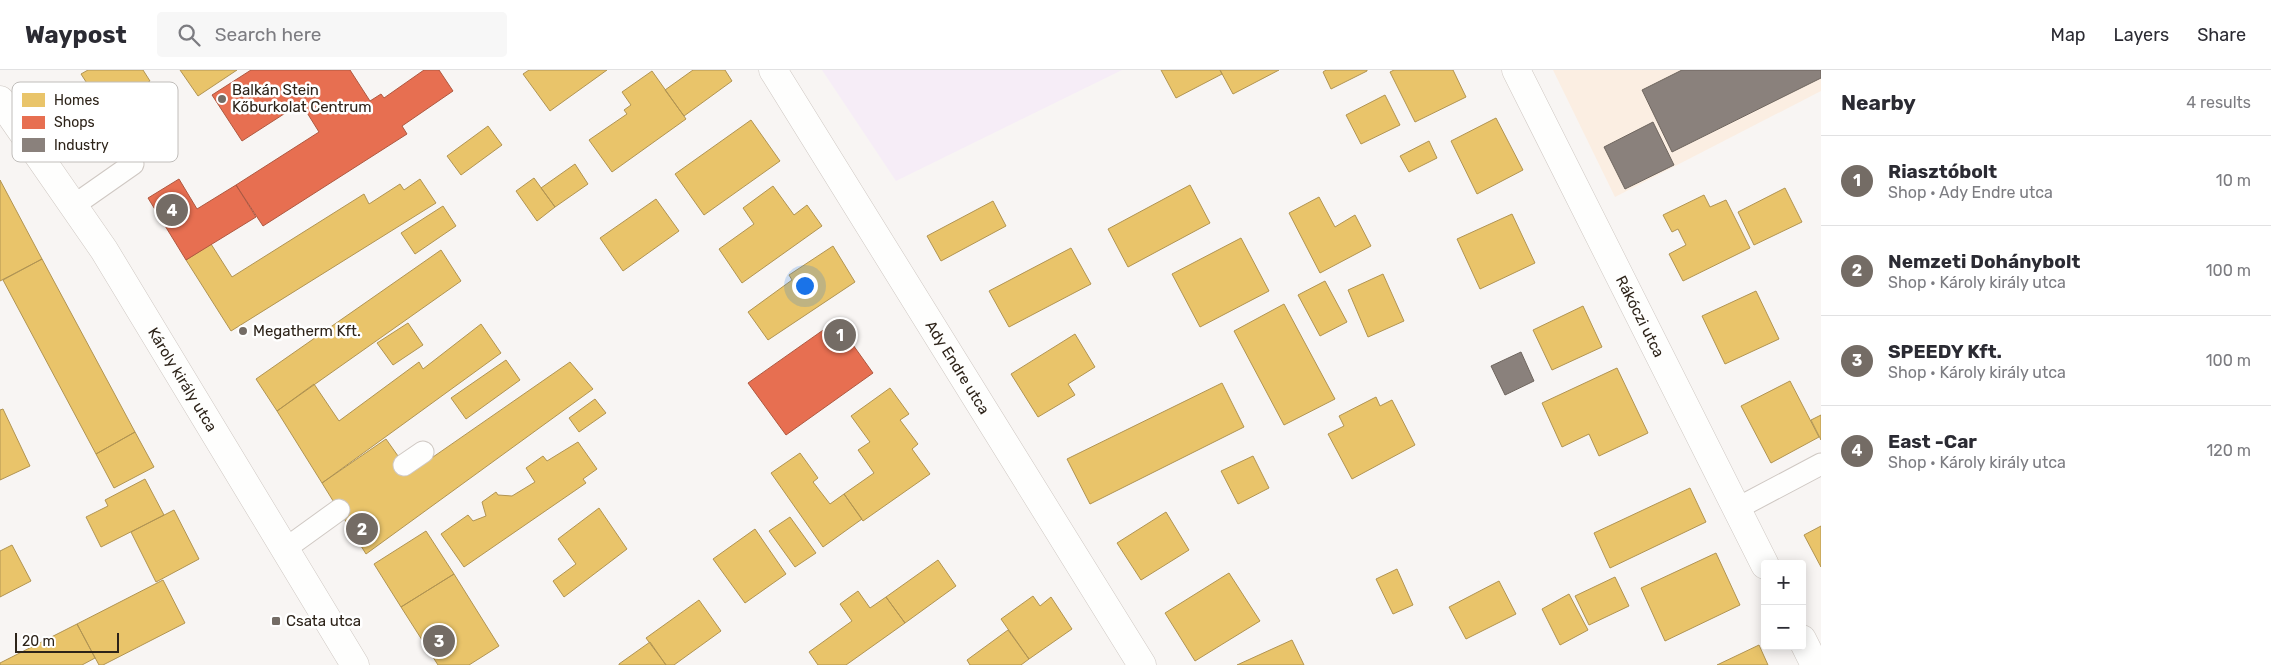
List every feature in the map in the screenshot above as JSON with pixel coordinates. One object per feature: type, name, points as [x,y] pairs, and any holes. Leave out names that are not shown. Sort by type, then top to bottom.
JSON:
[{"type":"street","name":"Ady Endre utca","points":[[773,70],[1142,665]]},
{"type":"street","name":"Rákóczi utca","points":[[1516,70],[1762,560]]},
{"type":"street","name":"Károly király utca","points":[[0,100],[12,117]]},
{"type":"street","name":"Károly király utca","points":[[43,162],[104,250],[355,665]]},
{"type":"street","points":[[1806,647],[1815,665]]},
{"type":"lane","points":[[73,206],[133,164]]},
{"type":"lane","points":[[404,465],[423,452]]},
{"type":"lane","points":[[1736,509],[1821,464]]},
{"type":"lane","points":[[285,549],[339,510]]},
{"type":"shaded area","points":[[822,70],[1122,70],[896,181]]},
{"type":"shaded area","points":[[1553,70],[1821,70],[1821,91],[1615,197]]},
{"type":"building: Homes","points":[[88,70],[143,70],[150,81],[86,82],[81,74]]},
{"type":"building: Homes","points":[[180,70],[237,70],[198,96]]},
{"type":"building: Homes","points":[[529,70],[607,70],[550,111],[523,74]]},
{"type":"building: Homes","points":[[693,70],[725,70],[732,81],[684,116],[665,90]]},
{"type":"building: Homes","points":[[1161,70],[1220,70],[1222,74],[1176,98]]},
{"type":"building: Homes","points":[[1220,70],[1279,70],[1233,94]]},
{"type":"building: Homes","points":[[1326,70],[1367,71],[1331,89],[1323,72]]},
{"type":"building: Homes","points":[[1394,70],[1453,70],[1466,97],[1415,122],[1390,72]]},
{"type":"building: Homes","points":[[652,71],[686,119],[612,172],[589,140],[627,114],[624,110],[631,105],[622,92]]},
{"type":"building: Homes","points":[[1385,95],[1400,125],[1361,144],[1346,115]]},
{"type":"building: Homes","points":[[1496,118],[1523,170],[1477,194],[1451,141]]},
{"type":"building: Homes","points":[[751,120],[780,161],[704,215],[675,174]]},
{"type":"building: Homes","points":[[488,126],[502,145],[461,175],[447,156]]},
{"type":"building: Homes","points":[[1429,141],[1437,158],[1409,172],[1400,156]]},
{"type":"building: Homes","points":[[575,164],[588,184],[555,207],[541,188]]},
{"type":"building: Homes","points":[[534,178],[555,207],[537,221],[516,191]]},
{"type":"building: Homes","points":[[420,179],[436,203],[231,331],[186,260],[211,244],[232,277],[364,194],[369,204],[400,184],[404,190]]},
{"type":"building: Homes","points":[[0,180],[42,259],[0,281]]},
{"type":"building: Homes","points":[[1190,185],[1210,223],[1128,267],[1108,229]]},
{"type":"building: Homes","points":[[773,186],[794,215],[807,205],[822,226],[742,283],[719,249],[754,224],[743,208]]},
{"type":"building: Homes","points":[[1785,188],[1802,222],[1754,245],[1738,212]]},
{"type":"building: Homes","points":[[1704,195],[1710,207],[1726,200],[1750,248],[1683,281],[1669,254],[1686,245],[1678,229],[1672,232],[1663,215]]},
{"type":"building: Homes","points":[[1319,197],[1335,227],[1355,215],[1371,246],[1320,273],[1289,213]]},
{"type":"building: Homes","points":[[656,199],[679,231],[623,271],[600,238]]},
{"type":"building: Homes","points":[[993,201],[1006,226],[941,261],[927,236]]},
{"type":"building: Homes","points":[[443,206],[456,226],[415,254],[401,233]]},
{"type":"building: Homes","points":[[1512,214],[1535,263],[1480,289],[1457,239]]},
{"type":"building: Homes","points":[[1241,238],[1269,291],[1200,327],[1172,274]]},
{"type":"building: Homes","points":[[833,246],[855,282],[768,340],[748,312],[792,280],[789,275]]},
{"type":"building: Homes","points":[[1071,248],[1091,284],[1009,327],[989,291]]},
{"type":"building: Homes","points":[[441,250],[461,281],[277,411],[256,379]]},
{"type":"building: Homes","points":[[42,259],[135,432],[96,454],[3,280]]},
{"type":"building: Homes","points":[[1383,274],[1404,321],[1368,337],[1348,290]]},
{"type":"building: Homes","points":[[1325,281],[1347,322],[1320,336],[1298,295]]},
{"type":"building: Homes","points":[[1756,291],[1779,339],[1725,364],[1702,316]]},
{"type":"building: Homes","points":[[1284,304],[1335,399],[1284,425],[1234,331]]},
{"type":"building: Homes","points":[[1583,306],[1602,347],[1552,370],[1533,330]]},
{"type":"building: Homes","points":[[408,323],[423,345],[393,365],[377,343]]},
{"type":"building: Homes","points":[[481,324],[501,353],[322,483],[277,411],[314,384],[339,421],[419,362],[423,369]]},
{"type":"building: Homes","points":[[1075,334],[1095,367],[1068,384],[1075,395],[1038,417],[1011,374]]},
{"type":"building: Homes","points":[[506,360],[520,380],[466,419],[451,398]]},
{"type":"building: Homes","points":[[570,362],[593,389],[366,554],[322,483],[386,439],[410,473]]},
{"type":"building: Homes","points":[[1617,368],[1648,433],[1599,456],[1589,434],[1562,447],[1542,403]]},
{"type":"building: Homes","points":[[1790,381],[1819,437],[1771,463],[1741,406]]},
{"type":"building: Homes","points":[[1222,383],[1244,427],[1090,504],[1067,459]]},
{"type":"building: Homes","points":[[890,388],[909,414],[900,420],[918,444],[912,449],[930,474],[863,521],[844,494],[874,473],[858,450],[870,442],[851,416]]},
{"type":"building: Homes","points":[[1376,397],[1380,406],[1392,400],[1415,445],[1352,479],[1328,434],[1344,426],[1339,416]]},
{"type":"building: Homes","points":[[595,399],[606,413],[579,432],[569,418]]},
{"type":"building: Homes","points":[[3,409],[30,466],[0,480],[0,410]]},
{"type":"building: Homes","points":[[1821,415],[1821,440],[1811,420]]},
{"type":"building: Homes","points":[[135,432],[154,467],[114,488],[96,454]]},
{"type":"building: Homes","points":[[578,442],[597,469],[583,479],[586,483],[464,567],[441,534],[468,515],[473,521],[486,516],[482,502],[496,492],[498,495],[512,496],[535,482],[526,468],[543,456],[547,461]]},
{"type":"building: Homes","points":[[800,453],[818,478],[813,482],[830,504],[844,494],[862,519],[823,547],[771,473]]},
{"type":"building: Homes","points":[[1253,456],[1269,488],[1238,504],[1221,471]]},
{"type":"building: Homes","points":[[145,479],[164,515],[101,547],[86,517],[108,506],[105,500]]},
{"type":"building: Homes","points":[[1690,488],[1706,522],[1610,568],[1594,533]]},
{"type":"building: Homes","points":[[599,508],[627,549],[564,597],[553,581],[576,564],[558,539]]},
{"type":"building: Homes","points":[[174,510],[199,559],[156,582],[131,532]]},
{"type":"building: Homes","points":[[1166,512],[1189,550],[1141,580],[1117,543]]},
{"type":"building: Homes","points":[[790,517],[816,553],[795,567],[769,531]]},
{"type":"building: Homes","points":[[1821,526],[1821,567],[1804,535]]},
{"type":"building: Homes","points":[[755,529],[786,574],[745,603],[713,559]]},
{"type":"building: Homes","points":[[426,531],[454,574],[401,607],[374,564]]},
{"type":"building: Homes","points":[[12,545],[31,581],[0,597],[0,551]]},
{"type":"building: Homes","points":[[1716,553],[1740,605],[1665,641],[1641,588]]},
{"type":"building: Homes","points":[[938,560],[956,586],[905,623],[886,597]]},
{"type":"building: Homes","points":[[1397,569],[1413,605],[1393,614],[1376,579]]},
{"type":"building: Homes","points":[[1229,573],[1260,621],[1195,661],[1165,613]]},
{"type":"building: Homes","points":[[454,574],[499,646],[469,665],[438,665],[401,607]]},
{"type":"building: Homes","points":[[1615,577],[1629,606],[1589,625],[1575,596]]},
{"type":"building: Homes","points":[[163,580],[185,623],[103,665],[99,665],[77,624]]},
{"type":"building: Homes","points":[[1499,581],[1516,614],[1466,639],[1449,607]]},
{"type":"building: Homes","points":[[858,591],[870,608],[886,597],[905,623],[846,665],[818,665],[809,652],[852,621],[840,604]]},
{"type":"building: Homes","points":[[1569,594],[1588,630],[1560,645],[1542,609]]},
{"type":"building: Homes","points":[[1033,596],[1040,606],[1051,597],[1072,629],[1029,659],[1001,619]]},
{"type":"building: Homes","points":[[699,600],[721,631],[674,665],[666,665],[646,638]]},
{"type":"building: Homes","points":[[77,624],[95,658],[82,665],[0,665],[0,663]]},
{"type":"building: Homes","points":[[1008,630],[1029,659],[1021,665],[970,665],[967,660]]},
{"type":"building: Homes","points":[[1292,640],[1304,665],[1237,665]]},
{"type":"building: Homes","points":[[650,642],[666,665],[619,665],[619,664]]},
{"type":"building: Homes","points":[[1759,645],[1768,665],[1717,665]]},
{"type":"building: Shops","points":[[251,70],[350,70],[370,101],[381,94],[384,98],[424,70],[439,70],[453,91],[402,126],[407,134],[263,226],[236,185],[319,132],[301,103],[242,141],[212,95]]},
{"type":"building: Shops","points":[[179,179],[197,209],[236,185],[256,217],[186,260],[148,198]]},
{"type":"building: Shops","points":[[836,321],[873,373],[786,435],[748,383]]},
{"type":"building: Industry","points":[[1682,70],[1821,70],[1821,78],[1672,152],[1642,90]]},
{"type":"building: Industry","points":[[1653,122],[1674,165],[1625,189],[1604,147]]},
{"type":"building: Industry","points":[[1521,352],[1534,381],[1505,395],[1491,366]]},
{"type":"place","name":"Balkán Stein Kőburkolat Centrum","points":[[222,99]]},
{"type":"place","name":"East -Car","points":[[172,210]]},
{"type":"place","name":"Megatherm Kft.","points":[[243,331]]},
{"type":"place","name":"Riasztóbolt","points":[[840,335]]},
{"type":"place","name":"Nemzeti Dohánybolt","points":[[362,529]]},
{"type":"place","name":"Csata utca","points":[[276,621]]},
{"type":"place","name":"SPEEDY Kft.","points":[[439,641]]}]
